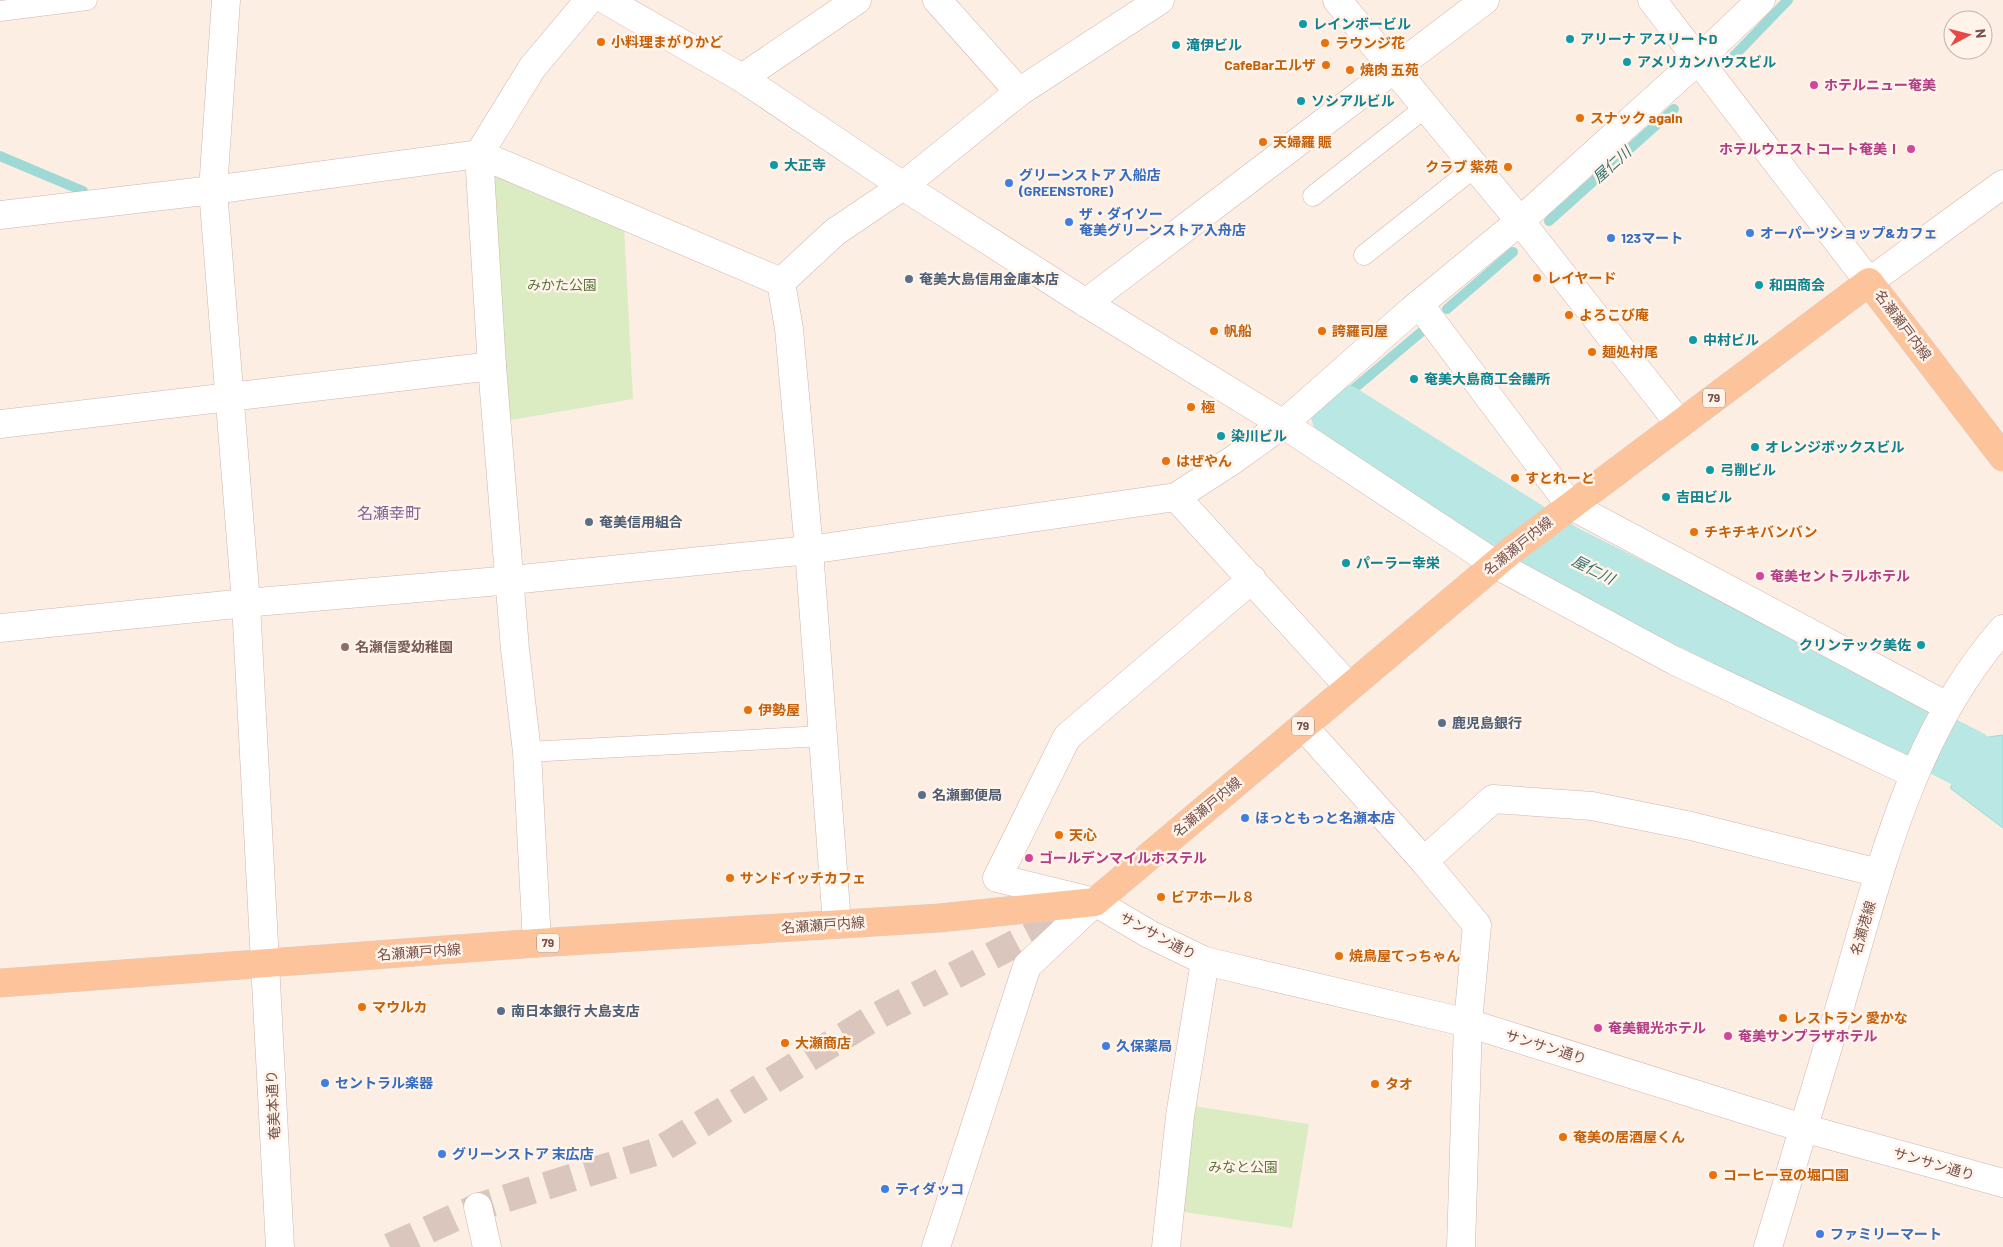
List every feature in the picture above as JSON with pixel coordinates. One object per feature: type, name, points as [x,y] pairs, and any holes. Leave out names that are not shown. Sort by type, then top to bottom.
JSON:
[{"type":"main road","name":"名瀬瀬戸内線","points":[[0,983],[537,943],[939,918],[1095,902],[1504,557],[1565,509],[1869,282],[2003,456]]},
{"type":"street","name":"奄美本通り","points":[[226,0],[213,190],[246,603],[280,1247]]},
{"type":"street","points":[[537,943],[527,752],[515,648],[511,580],[492,366],[479,154],[532,68],[589,0]]},
{"type":"street","points":[[606,0],[742,78],[903,186],[1086,303],[1674,661],[1916,770]]},
{"type":"street","points":[[742,78],[857,0]]},
{"type":"street","points":[[937,0],[1019,92]]},
{"type":"street","points":[[782,282],[835,232],[903,186],[1019,92],[1160,0]]},
{"type":"street","points":[[1337,0],[1520,221],[1680,423]]},
{"type":"street","points":[[1086,303],[1485,0]]},
{"type":"street","points":[[1652,0],[1869,282],[2003,184]]},
{"type":"street","points":[[0,628],[809,550],[1176,497],[1233,460],[1283,424],[1419,304],[1520,221],[1699,59],[1761,0]]},
{"type":"street","points":[[0,215],[213,190],[479,154],[782,282]]},
{"type":"street","points":[[782,282],[789,329],[809,550],[837,924]]},
{"type":"street","points":[[1419,304],[1565,509],[1944,712]]},
{"type":"street","points":[[0,424],[492,366]]},
{"type":"street","points":[[1176,497],[1349,687]]},
{"type":"street","name":"サンサン通り","points":[[1252,579],[1067,737],[998,878],[1095,902],[1149,934],[1205,961],[1468,1023],[1803,1128],[2003,1183]]},
{"type":"street","name":"名瀬港線","points":[[1768,1247],[1879,873],[1916,770],[1944,712],[1989,645],[2003,629]]},
{"type":"street","points":[[1303,726],[1424,861],[1477,925],[1468,1023],[1461,1247]]},
{"type":"street","points":[[1424,861],[1493,799],[1592,806],[1691,826],[1879,873]]},
{"type":"street","points":[[936,1247],[1027,966],[1095,902]]},
{"type":"street","points":[[1166,1247],[1180,1116],[1205,961]]},
{"type":"street","points":[[478,1207],[487,1247]]},
{"type":"lane","points":[[0,11],[87,0]]},
{"type":"lane","points":[[1313,196],[1426,108]]},
{"type":"lane","points":[[1364,255],[1475,167]]},
{"type":"lane","points":[[527,752],[823,736]]},
{"type":"green space","name":"みかた公園","points":[[488,171],[624,227],[633,399],[505,421]]},
{"type":"green space","name":"みなと公園","points":[[1194,1106],[1309,1124],[1292,1228],[1178,1211]]},
{"type":"water","points":[[2003,735],[2003,828],[1950,788],[1981,738]]},
{"type":"waterway","name":"屋仁川","points":[[1734,56],[1788,0]]},
{"type":"waterway","name":"屋仁川","points":[[1549,221],[1674,109]]},
{"type":"waterway","points":[[0,156],[83,191]]},
{"type":"waterway","name":"屋仁川","points":[[1447,309],[1513,252]]},
{"type":"waterway","name":"屋仁川","points":[[1341,414],[1350,392],[1426,328]]},
{"type":"waterway","name":"屋仁川","points":[[1341,414],[1563,554],[1968,759]]},
{"type":"tunnel","points":[[390,1247],[478,1207],[658,1151],[873,1018],[1085,907]]},
{"type":"place","name":"レインボービル","points":[[1303,24]]},
{"type":"place","name":"アリーナ アスリートD","points":[[1570,39]]},
{"type":"place","name":"小料理まがりかど","points":[[601,42]]},
{"type":"place","name":"ラウンジ花","points":[[1325,43]]},
{"type":"place","name":"滝伊ビル","points":[[1176,45]]},
{"type":"place","name":"アメリカンハウスビル","points":[[1627,62]]},
{"type":"place","name":"CafeBarエルザ","points":[[1326,65]]},
{"type":"place","name":"焼肉 五苑","points":[[1350,70]]},
{"type":"place","name":"ホテルニュー奄美","points":[[1814,85]]},
{"type":"place","name":"ソシアルビル","points":[[1301,101]]},
{"type":"place","name":"スナック again","points":[[1580,118]]},
{"type":"place","name":"天婦羅 賑","points":[[1263,142]]},
{"type":"place","name":"ホテルウエストコート奄美Ⅰ","points":[[1911,149]]},
{"type":"place","name":"大正寺","points":[[774,165]]},
{"type":"place","name":"クラブ 紫苑","points":[[1508,167]]},
{"type":"place","name":"グリーンストア 入船店 (GREENSTORE)","points":[[1009,183]]},
{"type":"place","name":"ザ・ダイソー 奄美グリーンストア入舟店","points":[[1069,222]]},
{"type":"place","name":"オーパーツショップ&カフェ","points":[[1750,233]]},
{"type":"place","name":"123マート","points":[[1611,238]]},
{"type":"place","name":"レイヤード","points":[[1537,278]]},
{"type":"place","name":"奄美大島信用金庫本店","points":[[909,279]]},
{"type":"place","name":"和田商会","points":[[1759,285]]},
{"type":"place","name":"よろこび庵","points":[[1569,315]]},
{"type":"place","name":"帆船","points":[[1214,331]]},
{"type":"place","name":"誇羅司屋","points":[[1322,331]]},
{"type":"place","name":"中村ビル","points":[[1693,340]]},
{"type":"place","name":"麺処村尾","points":[[1592,352]]},
{"type":"place","name":"奄美大島商工会議所","points":[[1414,379]]},
{"type":"place","name":"極","points":[[1191,407]]},
{"type":"place","name":"染川ビル","points":[[1221,436]]},
{"type":"place","name":"オレンジボックスビル","points":[[1755,447]]},
{"type":"place","name":"はぜやん","points":[[1166,461]]},
{"type":"place","name":"弓削ビル","points":[[1710,470]]},
{"type":"place","name":"すとれーと","points":[[1515,478]]},
{"type":"place","name":"吉田ビル","points":[[1666,497]]},
{"type":"place","name":"奄美信用組合","points":[[589,522]]},
{"type":"place","name":"チキチキバンバン","points":[[1694,532]]},
{"type":"place","name":"パーラー幸栄","points":[[1346,563]]},
{"type":"place","name":"奄美セントラルホテル","points":[[1760,576]]},
{"type":"place","name":"クリンテック美佐","points":[[1921,645]]},
{"type":"place","name":"名瀬信愛幼稚園","points":[[345,647]]},
{"type":"place","name":"伊勢屋","points":[[748,710]]},
{"type":"place","name":"鹿児島銀行","points":[[1442,723]]},
{"type":"place","name":"名瀬郵便局","points":[[922,795]]},
{"type":"place","name":"ほっともっと名瀬本店","points":[[1245,818]]},
{"type":"place","name":"天心","points":[[1059,835]]},
{"type":"place","name":"ゴールデンマイルホステル","points":[[1029,858]]},
{"type":"place","name":"サンドイッチカフェ","points":[[730,878]]},
{"type":"place","name":"ビアホール８","points":[[1161,897]]},
{"type":"place","name":"焼鳥屋てっちゃん","points":[[1339,956]]},
{"type":"place","name":"マウルカ","points":[[362,1007]]},
{"type":"place","name":"南日本銀行 大島支店","points":[[501,1011]]},
{"type":"place","name":"レストラン 愛かな","points":[[1783,1018]]},
{"type":"place","name":"奄美観光ホテル","points":[[1598,1028]]},
{"type":"place","name":"奄美サンプラザホテル","points":[[1728,1036]]},
{"type":"place","name":"大瀬商店","points":[[785,1043]]},
{"type":"place","name":"久保薬局","points":[[1106,1046]]},
{"type":"place","name":"セントラル楽器","points":[[325,1083]]},
{"type":"place","name":"タオ","points":[[1375,1084]]},
{"type":"place","name":"奄美の居酒屋くん","points":[[1563,1137]]},
{"type":"place","name":"グリーンストア 末広店","points":[[442,1154]]},
{"type":"place","name":"コーヒー豆の堀口園","points":[[1713,1175]]},
{"type":"place","name":"ティダッコ","points":[[885,1189]]},
{"type":"place","name":"ファミリーマート","points":[[1820,1234]]},
{"type":"district","name":"名瀬幸町","points":[[389,513]]}]
